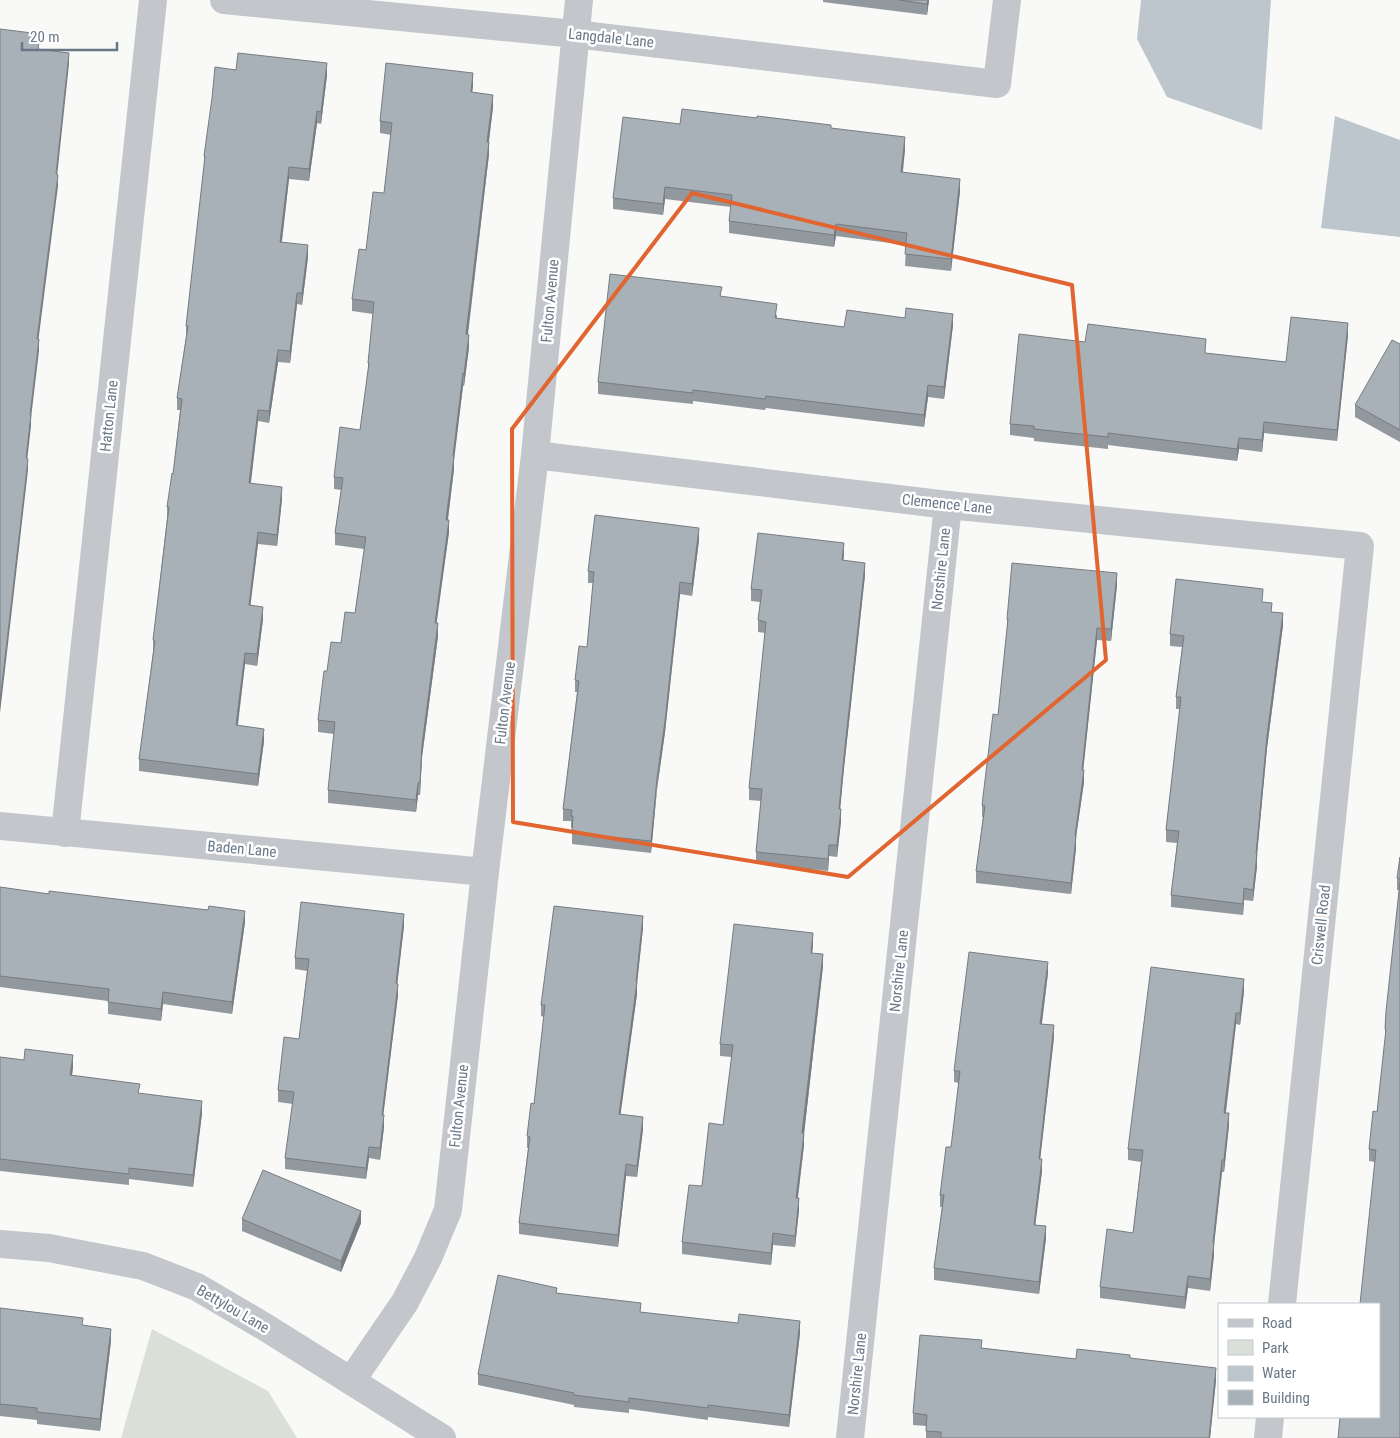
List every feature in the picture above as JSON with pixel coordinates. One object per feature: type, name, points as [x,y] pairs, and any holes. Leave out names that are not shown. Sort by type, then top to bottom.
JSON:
[{"type":"street","name":"Hatton Lane","points":[[65,833],[153,0]]},
{"type":"street","name":"Langdale Lane","points":[[224,0],[575,34],[997,84],[1006,0]]},
{"type":"street","name":"Fulton Avenue","points":[[351,1381],[405,1302],[428,1258],[448,1210],[485,872],[535,455],[578,0]]},
{"type":"street","name":"Clemence Lane","points":[[535,455],[948,505],[1360,546]]},
{"type":"street","name":"Norshire Lane","points":[[850,1438],[948,505]]},
{"type":"street","name":"Criswell Road","points":[[1282,1303],[1360,546]]},
{"type":"street","name":"Baden Lane","points":[[0,826],[485,872]]},
{"type":"street","name":"Bettylou Lane","points":[[0,1244],[49,1248],[143,1266],[197,1287],[442,1438]]},
{"type":"street","points":[[1268,1438],[1270,1418]]},
{"type":"highlighted area","points":[[692,193],[1072,285],[1106,660],[848,877],[513,822],[512,429]]},
{"type":"green space","points":[[152,1329],[268,1391],[297,1438],[121,1438]]},
{"type":"water","points":[[1141,0],[1271,0],[1262,130],[1167,97],[1137,39]]},
{"type":"water","points":[[1335,116],[1400,140],[1400,237],[1321,228]]},
{"type":"building","points":[[899,0],[928,0],[927,4]]},
{"type":"building","points":[[0,29],[40,34],[38,49],[69,53],[56,174],[58,175],[37,339],[39,339],[26,458],[28,459],[0,701]]},
{"type":"building","points":[[238,53],[327,63],[321,112],[317,111],[309,169],[289,167],[280,242],[308,245],[302,293],[297,293],[290,351],[278,350],[269,411],[258,410],[249,483],[282,487],[277,535],[258,532],[249,605],[263,607],[257,654],[245,653],[236,725],[264,729],[258,774],[139,759],[155,641],[153,640],[169,507],[167,507],[182,399],[177,398],[188,326],[186,326],[215,67],[236,70]]},
{"type":"building","points":[[386,63],[473,73],[471,92],[493,95],[466,334],[469,335],[446,520],[449,520],[435,623],[438,623],[422,745],[420,782],[418,783],[416,800],[328,790],[335,722],[318,720],[324,671],[327,671],[331,642],[341,643],[345,612],[355,613],[366,537],[335,533],[343,478],[334,477],[340,427],[360,430],[369,363],[374,302],[352,299],[359,249],[366,250],[373,192],[384,193],[392,123],[380,121]]},
{"type":"building","points":[[682,109],[831,125],[831,128],[905,137],[901,172],[960,179],[951,259],[905,254],[907,233],[836,224],[834,235],[729,221],[732,195],[665,187],[663,204],[613,198],[623,117],[680,124]]},
{"type":"building","points":[[610,274],[722,287],[720,296],[777,304],[775,318],[844,327],[847,310],[905,318],[906,308],[953,314],[944,387],[928,385],[924,415],[766,396],[765,399],[693,390],[693,393],[598,382]]},
{"type":"building","points":[[1291,317],[1348,323],[1337,430],[1264,422],[1262,440],[1239,438],[1237,449],[1108,433],[1108,437],[1034,429],[1034,426],[1010,424],[1019,334],[1085,342],[1088,324],[1206,339],[1205,353],[1286,362]]},
{"type":"building","points":[[1392,340],[1400,344],[1400,430],[1355,405]]},
{"type":"building","points":[[595,515],[699,528],[692,584],[680,582],[651,841],[572,833],[572,810],[563,809],[579,681],[575,680],[579,646],[587,647],[594,572],[588,571]]},
{"type":"building","points":[[758,533],[844,543],[842,560],[865,563],[844,756],[837,845],[829,845],[828,859],[756,852],[762,789],[749,788],[766,622],[758,620],[762,590],[751,589]]},
{"type":"building","points":[[1012,563],[1117,573],[1111,629],[1097,628],[1071,883],[976,871],[985,806],[982,805],[993,714],[998,715]]},
{"type":"building","points":[[1176,579],[1263,589],[1262,602],[1272,603],[1271,612],[1283,613],[1267,736],[1253,890],[1244,888],[1243,904],[1171,895],[1179,831],[1166,830],[1181,697],[1176,697],[1184,636],[1170,634]]},
{"type":"building","points":[[1400,857],[1400,879],[1397,878]]},
{"type":"building","points":[[1400,882],[1400,1438],[1338,1438],[1340,1418],[1380,1418],[1380,1303],[1360,1303],[1376,1150],[1369,1149],[1373,1111],[1377,1112],[1386,1029],[1386,1011]]},
{"type":"building","points":[[0,887],[49,894],[49,891],[208,910],[209,906],[245,911],[232,1002],[163,992],[161,1009],[108,1002],[109,989],[0,976]]},
{"type":"building","points":[[301,902],[404,914],[380,1148],[369,1147],[366,1168],[285,1158],[294,1092],[278,1090],[284,1037],[299,1039],[309,959],[295,958]]},
{"type":"building","points":[[554,906],[643,916],[637,982],[619,1114],[643,1117],[637,1166],[626,1164],[618,1235],[519,1223],[530,1137],[527,1136],[531,1103],[534,1104],[545,1005],[541,1005]]},
{"type":"building","points":[[734,924],[813,933],[811,953],[823,954],[802,1133],[804,1134],[796,1198],[799,1198],[795,1236],[773,1233],[771,1253],[682,1242],[689,1185],[702,1186],[709,1123],[723,1125],[733,1045],[720,1044]]},
{"type":"building","points":[[969,952],[1048,962],[1040,1024],[1054,1025],[1039,1159],[1042,1159],[1034,1225],[1046,1226],[1039,1282],[934,1268],[944,1195],[940,1195],[946,1147],[951,1147],[960,1071],[954,1071]]},
{"type":"building","points":[[1151,967],[1244,979],[1240,1013],[1236,1013],[1224,1113],[1229,1113],[1224,1160],[1222,1160],[1210,1279],[1188,1276],[1185,1297],[1100,1287],[1107,1229],[1133,1233],[1143,1150],[1128,1149]]},
{"type":"building","points":[[25,1049],[73,1055],[70,1075],[140,1084],[138,1093],[202,1101],[193,1175],[129,1168],[129,1174],[0,1159],[0,1057],[24,1060]]},
{"type":"building","points":[[263,1170],[361,1211],[341,1261],[242,1219]]},
{"type":"building","points":[[498,1275],[557,1288],[556,1293],[641,1303],[640,1312],[738,1323],[739,1314],[800,1321],[789,1415],[708,1405],[708,1408],[629,1398],[629,1402],[574,1395],[574,1393],[478,1374]]},
{"type":"building","points":[[0,1308],[83,1318],[82,1325],[111,1329],[100,1419],[37,1412],[37,1408],[0,1404]]},
{"type":"building","points":[[920,1335],[982,1340],[981,1348],[1076,1359],[1077,1349],[1130,1355],[1130,1358],[1216,1368],[1209,1438],[941,1438],[941,1432],[926,1431],[927,1415],[913,1413]]}]
